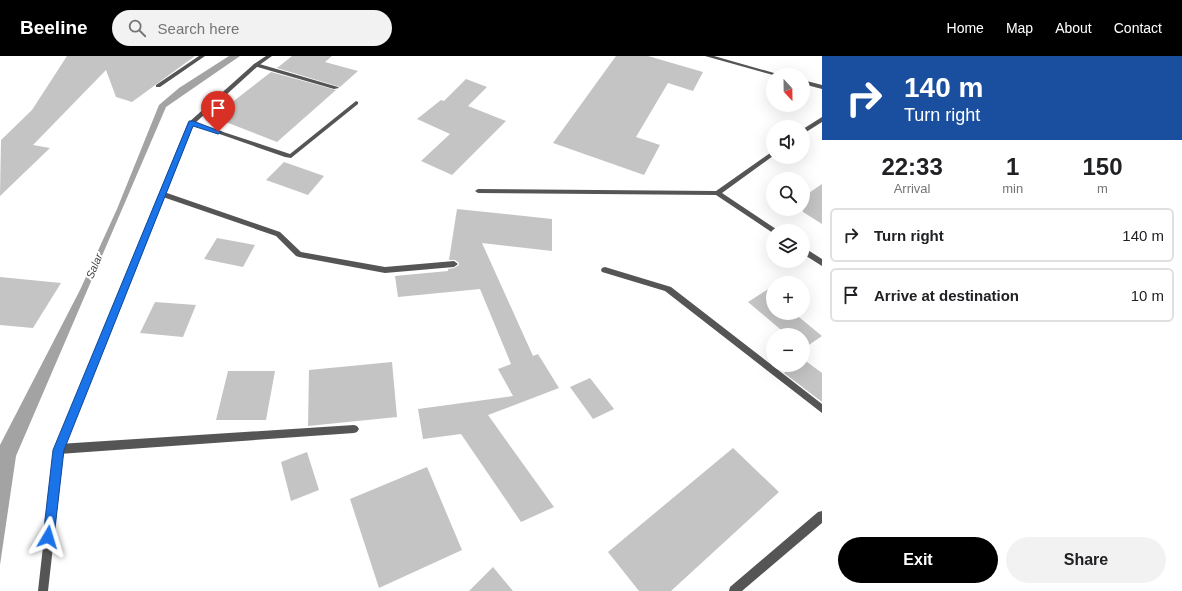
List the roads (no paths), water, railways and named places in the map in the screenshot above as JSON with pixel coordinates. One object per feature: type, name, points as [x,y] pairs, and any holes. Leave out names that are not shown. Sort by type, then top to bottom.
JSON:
[{"type":"street","points":[[158,86],[202,56]]},
{"type":"street","points":[[43,591],[59,450],[191,123],[256,65],[269,56]]},
{"type":"street","points":[[708,56],[766,72]]},
{"type":"street","points":[[256,65],[336,88]]},
{"type":"street","points":[[810,84],[822,87]]},
{"type":"street","points":[[191,123],[287,156],[291,156],[356,103]]},
{"type":"street","points":[[810,127],[822,119]]},
{"type":"street","points":[[717,193],[766,158]]},
{"type":"street","points":[[478,191],[717,193],[766,226]]},
{"type":"street","points":[[162,194],[278,234],[299,254],[385,270],[454,264]]},
{"type":"street","points":[[810,255],[822,263]]},
{"type":"street","points":[[605,270],[668,289],[822,409]]},
{"type":"street","points":[[59,450],[354,429]]},
{"type":"street","points":[[734,591],[822,516]]},
{"type":"water","name":"Salar","points":[[229,56],[240,56],[166,107],[16,456],[0,565],[0,445],[80,290],[117,209],[159,105],[179,88]]}]
